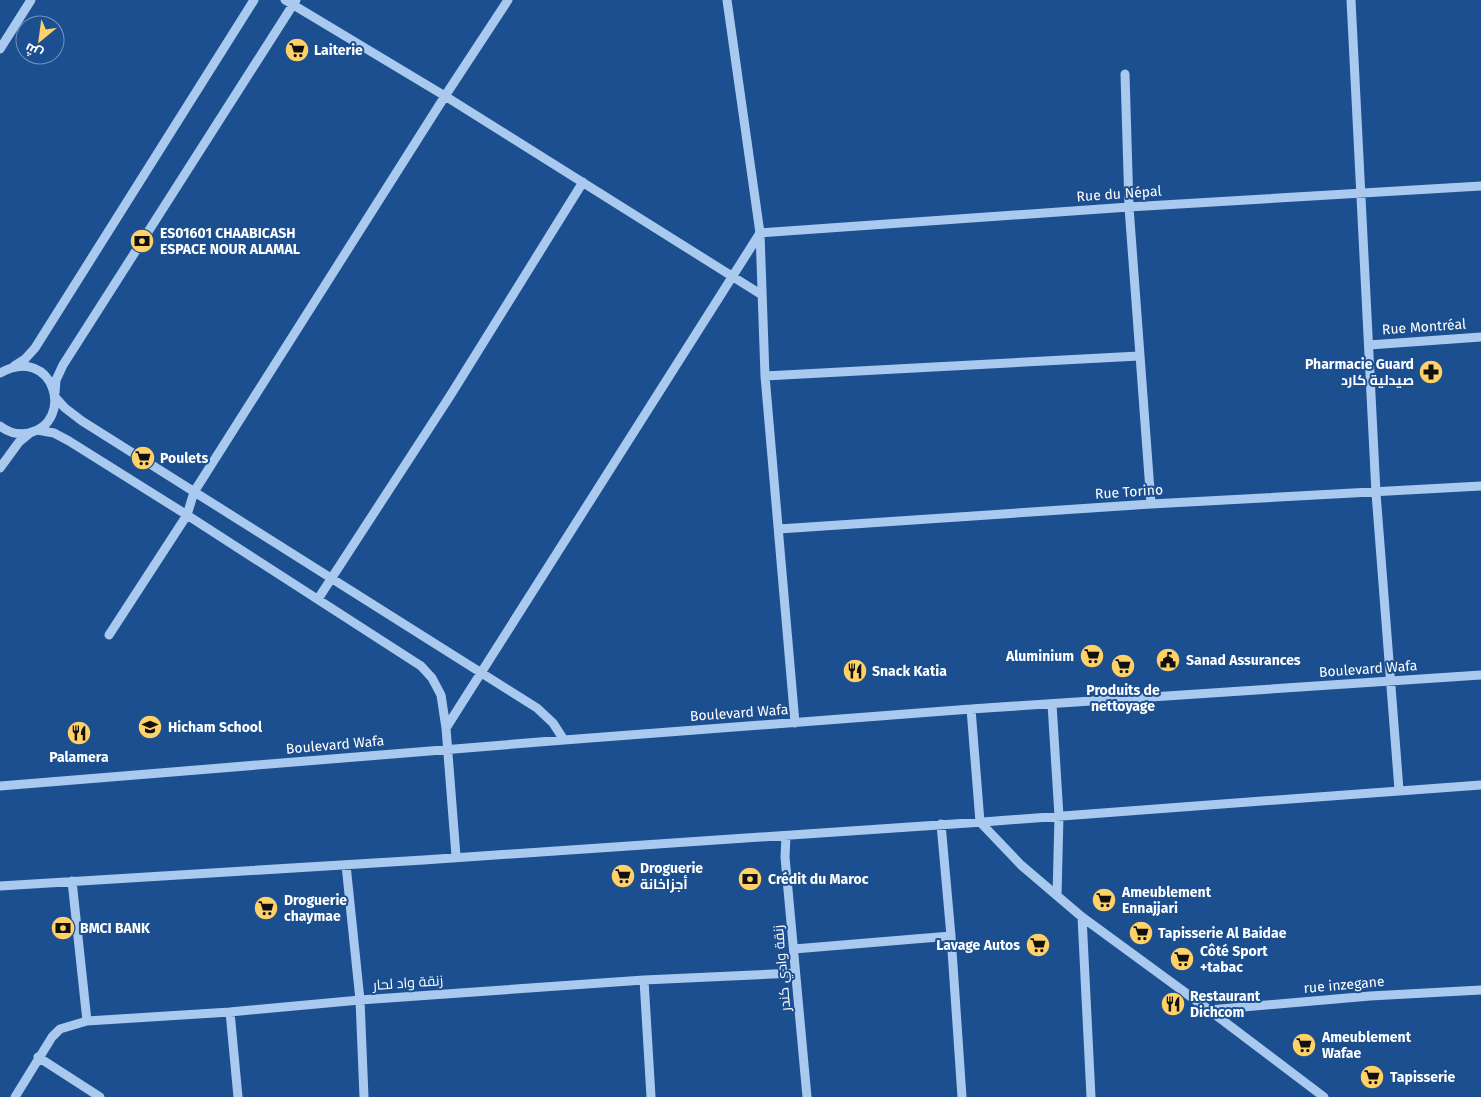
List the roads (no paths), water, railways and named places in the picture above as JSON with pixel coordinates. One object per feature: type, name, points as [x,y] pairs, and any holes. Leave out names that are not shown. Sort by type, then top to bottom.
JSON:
[{"type":"street","points":[[0,49],[31,0]]},
{"type":"street","points":[[0,373],[25,359],[35,348],[254,0]]},
{"type":"street","points":[[109,635],[187,515],[194,492],[508,0]]},
{"type":"street","points":[[727,0],[760,233],[766,376],[795,723]]},
{"type":"street","points":[[1351,0],[1376,493],[1399,790]]},
{"type":"street","points":[[0,468],[19,442],[45,424],[51,416],[55,407],[56,380],[63,365],[291,2],[445,96],[762,295]]},
{"type":"street","points":[[1125,74],[1129,206],[1151,504]]},
{"type":"street","points":[[318,599],[450,396],[583,182]]},
{"type":"street","name":"Rue du Népal","points":[[760,233],[1129,206],[1481,186]]},
{"type":"street","points":[[446,728],[760,233]]},
{"type":"street","name":"Rue Montréal","points":[[1369,345],[1481,337]]},
{"type":"street","points":[[766,376],[1139,356]]},
{"type":"street","points":[[8,367],[31,367],[40,371],[52,384],[55,395],[65,408],[82,421],[537,708],[553,723],[564,740]]},
{"type":"street","points":[[0,426],[12,433],[22,434],[34,431],[54,433],[69,441],[421,666],[432,678],[441,695],[446,728],[456,856]]},
{"type":"street","name":"Rue Torino","points":[[779,529],[1151,504],[1481,486]]},
{"type":"street","name":"Boulevard Wafa","points":[[0,786],[564,740],[1481,675]]},
{"type":"street","points":[[1052,704],[1059,816],[1057,896]]},
{"type":"street","points":[[971,710],[980,822],[1021,865],[1082,917],[1324,1097]]},
{"type":"street","points":[[0,886],[786,836],[1481,785]]},
{"type":"street","points":[[942,824],[962,1097]]},
{"type":"street","name":"زنقة وادي كندر","points":[[786,836],[785,857],[807,1097]]},
{"type":"street","points":[[346,865],[360,1000],[364,1097]]},
{"type":"street","points":[[72,882],[87,1021]]},
{"type":"street","points":[[1082,917],[1091,1097]]},
{"type":"street","points":[[794,948],[951,936]]},
{"type":"street","name":"زنقة واد لحار","points":[[15,1097],[52,1037],[60,1029],[87,1021],[230,1012],[360,1000],[644,980],[796,973]]},
{"type":"street","points":[[644,980],[651,1097]]},
{"type":"street","name":"rue inzegane","points":[[1209,1010],[1370,996],[1481,990]]},
{"type":"street","points":[[230,1012],[238,1097]]},
{"type":"street","points":[[38,1058],[100,1097]]},
{"type":"place","name":"Laiterie","points":[[297,50]]},
{"type":"place","name":"ES01601 CHAABICASH ESPACE NOUR ALAMAL","points":[[142,241]]},
{"type":"place","name":"Pharmacie Guard صيدلية كارد","points":[[1431,372]]},
{"type":"place","name":"Poulets","points":[[143,458]]},
{"type":"place","name":"Aluminium","points":[[1092,656]]},
{"type":"place","name":"Sanad Assurances","points":[[1168,660]]},
{"type":"place","name":"Produits de nettoyage","points":[[1123,666]]},
{"type":"place","name":"Snack Katia","points":[[855,671]]},
{"type":"place","name":"Hicham School","points":[[150,727]]},
{"type":"place","name":"Palamera","points":[[79,733]]},
{"type":"place","name":"Droguerie أجزاخانة","points":[[623,876]]},
{"type":"place","name":"Crédit du Maroc","points":[[750,879]]},
{"type":"place","name":"Ameublement Ennajjari","points":[[1104,900]]},
{"type":"place","name":"Droguerie chaymae","points":[[266,908]]},
{"type":"place","name":"BMCI BANK","points":[[63,928]]},
{"type":"place","name":"Tapisserie Al Baidae","points":[[1141,933]]},
{"type":"place","name":"Lavage Autos","points":[[1038,945]]},
{"type":"place","name":"Côté Sport +tabac","points":[[1182,959]]},
{"type":"place","name":"Restaurant Dichcom","points":[[1173,1004]]},
{"type":"place","name":"Ameublement Wafae","points":[[1304,1045]]},
{"type":"place","name":"Tapisserie","points":[[1372,1077]]}]
